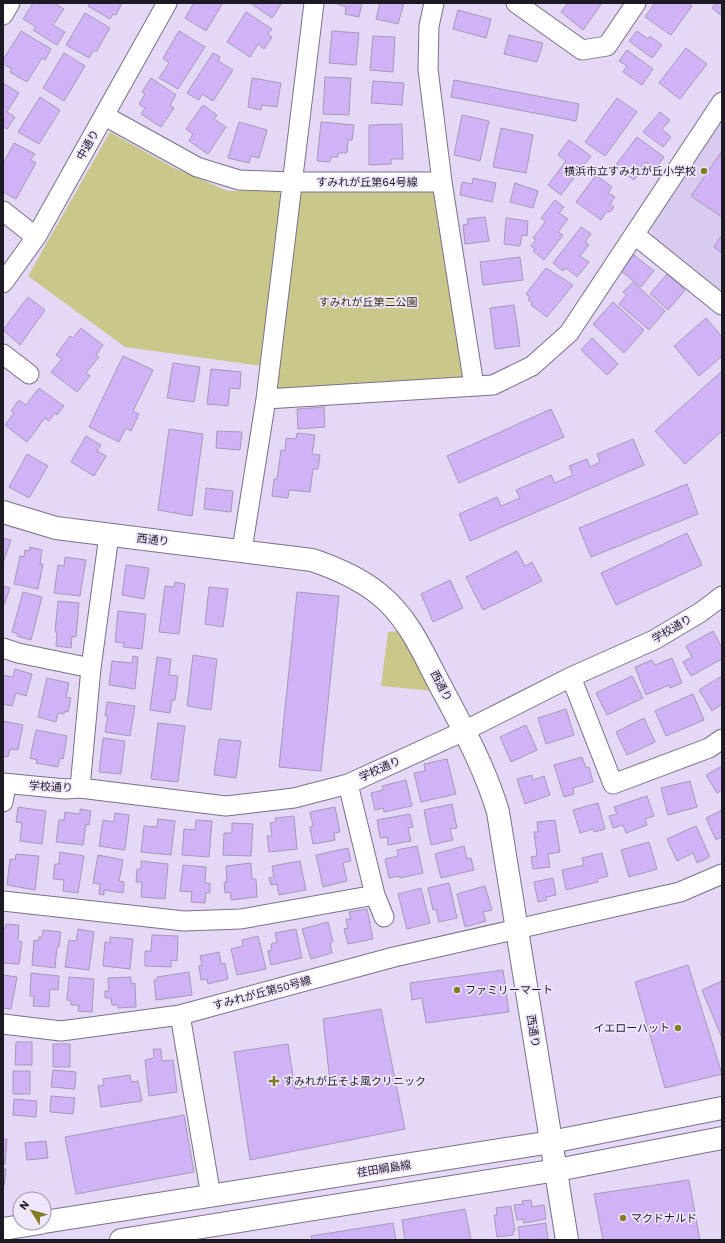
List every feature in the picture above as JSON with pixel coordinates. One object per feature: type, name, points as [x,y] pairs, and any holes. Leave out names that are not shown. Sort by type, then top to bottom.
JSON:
[{"type":"main road","name":"西通り","points":[[3,512],[56,528],[242,550],[312,560],[347,574],[380,594],[406,623],[481,765],[498,812],[551,1142],[557,1170],[567,1240]]},
{"type":"main road","name":"荏田綱島線","points":[[52,1221],[551,1142],[722,1108]]},
{"type":"main road","points":[[121,1240],[557,1170],[722,1138]]},
{"type":"street","points":[[3,15],[10,3]]},
{"type":"street","name":"中通り","points":[[3,283],[36,237],[167,3]]},
{"type":"street","points":[[242,550],[266,399],[314,3]]},
{"type":"street","points":[[434,3],[430,26],[428,69],[442,182],[474,386]]},
{"type":"street","points":[[516,3],[582,50],[607,46],[636,3]]},
{"type":"street","points":[[266,399],[493,385],[532,366],[569,333],[722,102]]},
{"type":"street","name":"すみれが丘第64号線","points":[[105,116],[197,167],[238,180],[292,182],[442,182]]},
{"type":"street","points":[[3,211],[36,237]]},
{"type":"street","points":[[635,235],[722,305]]},
{"type":"street","points":[[3,354],[29,374]]},
{"type":"street","points":[[80,788],[91,668],[108,535]]},
{"type":"street","name":"学校通り","points":[[4,790],[80,788],[226,806],[294,798],[348,784],[464,731],[571,678],[654,640],[701,612],[722,596]]},
{"type":"street","points":[[3,648],[18,653],[91,668]]},
{"type":"street","points":[[571,678],[613,784],[709,748],[722,739]]},
{"type":"street","points":[[348,784],[374,894],[384,917]]},
{"type":"street","name":"すみれが丘第50号線","points":[[3,1024],[61,1030],[180,1015],[394,957],[680,892],[722,874]]},
{"type":"street","points":[[3,901],[184,921],[241,919],[374,894]]},
{"type":"street","points":[[180,1015],[211,1196]]},
{"type":"shaded area","name":"横浜市立すみれが丘小学校","points":[[722,118],[722,291],[653,237],[650,224]]},
{"type":"green space","points":[[110,132],[174,168],[228,191],[282,191],[262,366],[125,347],[28,276]]},
{"type":"green space","name":"すみれが丘第二公園","points":[[296,188],[434,191],[465,378],[277,391]]},
{"type":"green space","points":[[402,631],[433,691],[381,686],[388,632]]},
{"type":"building","points":[[33,3],[54,3],[64,9],[53,25],[65,32],[57,45],[33,30],[36,27],[23,19]]},
{"type":"building","points":[[90,3],[122,3],[116,15],[113,14],[110,19],[88,6]]},
{"type":"building","points":[[194,3],[223,3],[206,31],[185,18]]},
{"type":"building","points":[[250,3],[282,3],[272,18]]},
{"type":"building","points":[[335,3],[362,3],[359,17],[345,14],[346,7]]},
{"type":"building","points":[[380,3],[404,3],[398,24],[376,19]]},
{"type":"building","points":[[568,3],[602,3],[583,30],[561,12]]},
{"type":"building","points":[[655,3],[687,3],[692,6],[671,35],[645,17]]},
{"type":"building","points":[[716,3],[722,3],[722,16],[712,8]]},
{"type":"building","points":[[458,10],[491,19],[486,38],[453,29]]},
{"type":"building","points":[[246,12],[272,29],[268,34],[272,37],[264,49],[258,44],[250,57],[227,42]]},
{"type":"building","points":[[85,13],[110,28],[96,52],[94,50],[89,58],[66,45]]},
{"type":"building","points":[[21,31],[51,49],[45,60],[42,58],[27,82],[10,72],[12,69],[3,64],[3,60]]},
{"type":"building","points":[[179,31],[205,47],[178,89],[159,78],[169,63],[163,58]]},
{"type":"building","points":[[332,31],[359,33],[356,65],[329,63]]},
{"type":"building","points":[[637,31],[648,39],[650,36],[662,45],[652,58],[629,41]]},
{"type":"building","points":[[509,35],[543,43],[537,62],[504,54]]},
{"type":"building","points":[[373,36],[395,37],[393,72],[370,70]]},
{"type":"building","points":[[686,48],[707,64],[680,99],[659,83]]},
{"type":"building","points":[[627,50],[653,69],[642,85],[623,72],[627,66],[619,61]]},
{"type":"building","points":[[64,53],[85,66],[64,101],[43,88]]},
{"type":"building","points":[[213,53],[220,57],[218,61],[233,70],[213,101],[202,94],[199,100],[187,93]]},
{"type":"building","points":[[325,77],[351,78],[349,115],[323,114]]},
{"type":"building","points":[[151,78],[176,95],[170,105],[174,108],[161,127],[141,114],[145,108],[139,104],[145,94],[142,92]]},
{"type":"building","points":[[252,78],[281,83],[277,107],[262,105],[261,110],[248,107]]},
{"type":"building","points":[[454,80],[579,104],[576,121],[451,97]]},
{"type":"building","points":[[373,81],[404,83],[402,105],[371,103]]},
{"type":"building","points":[[3,83],[19,93],[7,112],[15,117],[7,129],[3,126]]},
{"type":"building","points":[[40,97],[60,110],[39,144],[18,132]]},
{"type":"building","points":[[617,98],[637,112],[605,156],[585,142]]},
{"type":"building","points":[[203,105],[217,115],[214,119],[226,127],[208,154],[189,141],[193,134],[186,129]]},
{"type":"building","points":[[660,112],[670,120],[662,129],[671,137],[663,147],[643,132]]},
{"type":"building","points":[[462,115],[489,121],[480,161],[454,155]]},
{"type":"building","points":[[239,122],[267,130],[259,158],[251,156],[249,163],[228,158]]},
{"type":"building","points":[[321,122],[354,125],[352,140],[348,140],[347,153],[338,153],[338,157],[331,157],[330,162],[317,161]]},
{"type":"building","points":[[402,124],[403,159],[391,159],[391,164],[369,165],[369,125]]},
{"type":"building","points":[[501,128],[533,135],[526,173],[493,167]]},
{"type":"building","points":[[637,137],[664,157],[655,169],[646,162],[634,180],[615,166]]},
{"type":"building","points":[[569,140],[591,156],[561,195],[548,185],[566,161],[558,155]]},
{"type":"building","points":[[14,143],[35,154],[31,160],[36,163],[16,199],[3,192],[3,164]]},
{"type":"building","points":[[722,151],[722,217],[691,196]]},
{"type":"building","points":[[596,175],[612,187],[608,193],[615,197],[610,204],[614,207],[610,212],[607,211],[601,220],[576,202]]},
{"type":"building","points":[[473,178],[496,183],[492,202],[460,195],[462,182],[472,184]]},
{"type":"building","points":[[515,183],[538,191],[533,208],[510,202]]},
{"type":"building","points":[[555,200],[564,207],[559,213],[568,219],[558,232],[563,235],[544,260],[533,251],[535,249],[531,246],[536,240],[533,238],[546,221],[541,218]]},
{"type":"building","points":[[485,217],[489,241],[465,244],[463,225],[468,224],[467,219]]},
{"type":"building","points":[[506,218],[528,221],[527,236],[522,235],[520,246],[504,244]]},
{"type":"building","points":[[581,227],[591,234],[585,242],[589,245],[580,256],[589,262],[577,277],[566,268],[563,271],[553,263]]},
{"type":"building","points":[[722,235],[722,253],[714,247]]},
{"type":"building","points":[[634,255],[654,271],[641,287],[621,271]]},
{"type":"building","points":[[520,257],[523,280],[483,285],[480,262]]},
{"type":"building","points":[[546,268],[573,285],[547,317],[531,305],[532,303],[528,300],[530,297],[526,294]]},
{"type":"building","points":[[667,274],[685,290],[668,310],[650,294]]},
{"type":"building","points":[[633,282],[665,311],[649,330],[619,304],[626,295],[623,292]]},
{"type":"building","points":[[28,297],[45,310],[20,345],[3,330]]},
{"type":"building","points":[[613,302],[644,330],[624,353],[593,324]]},
{"type":"building","points":[[514,305],[520,346],[495,349],[490,308]]},
{"type":"building","points":[[706,318],[722,337],[722,356],[699,376],[674,346]]},
{"type":"building","points":[[81,328],[103,345],[96,355],[99,357],[86,373],[90,376],[77,392],[51,372],[62,359],[56,355],[70,336],[73,338]]},
{"type":"building","points":[[592,338],[618,364],[607,375],[581,350]]},
{"type":"building","points":[[123,356],[153,370],[133,411],[139,414],[131,431],[126,428],[119,442],[89,427]]},
{"type":"building","points":[[173,363],[200,367],[194,402],[167,398]]},
{"type":"building","points":[[211,369],[241,372],[240,389],[230,388],[228,406],[207,404]]},
{"type":"building","points":[[722,371],[722,431],[685,464],[655,431]]},
{"type":"building","points":[[39,388],[64,406],[57,415],[55,413],[49,421],[45,418],[27,442],[5,425],[14,413],[11,411],[19,400],[26,405]]},
{"type":"building","points":[[324,407],[325,427],[298,429],[297,409]]},
{"type":"building","points":[[551,409],[564,437],[459,483],[447,456]]},
{"type":"building","points":[[169,429],[203,434],[192,516],[158,510]]},
{"type":"building","points":[[217,431],[242,432],[240,450],[216,448]]},
{"type":"building","points":[[297,433],[315,435],[312,454],[320,455],[318,469],[313,469],[310,492],[289,490],[288,498],[272,496],[274,479],[277,479],[281,450],[285,451],[286,438],[296,439]]},
{"type":"building","points":[[86,436],[101,445],[97,451],[106,456],[94,476],[71,462]]},
{"type":"building","points":[[633,439],[644,465],[470,541],[459,514],[497,497],[501,506],[520,498],[516,490],[551,475],[555,483],[573,475],[569,466],[587,459],[590,467],[600,462],[597,454]]},
{"type":"building","points":[[27,454],[48,466],[29,498],[9,487]]},
{"type":"building","points":[[687,484],[698,514],[591,557],[579,528]]},
{"type":"building","points":[[206,488],[233,491],[231,512],[204,509]]},
{"type":"building","points":[[687,533],[702,565],[616,605],[601,573]]},
{"type":"building","points":[[3,538],[11,540],[3,563]]},
{"type":"building","points":[[30,547],[42,550],[40,564],[43,564],[38,589],[14,584],[20,556],[24,557],[25,550],[29,551]]},
{"type":"building","points":[[517,551],[525,566],[532,562],[542,581],[483,610],[466,577]]},
{"type":"building","points":[[65,557],[86,560],[80,596],[54,593],[58,565],[64,566]]},
{"type":"building","points":[[126,565],[149,568],[144,599],[122,595]]},
{"type":"building","points":[[450,580],[463,608],[433,622],[421,594]]},
{"type":"building","points":[[175,582],[185,584],[179,634],[159,632],[165,586],[174,587]]},
{"type":"building","points":[[3,586],[10,588],[3,607]]},
{"type":"building","points":[[209,587],[228,589],[223,627],[205,624]]},
{"type":"building","points":[[23,592],[42,597],[31,640],[17,636],[18,634],[12,632]]},
{"type":"building","points":[[297,592],[339,596],[321,771],[279,767]]},
{"type":"building","points":[[58,601],[79,603],[76,637],[72,636],[71,648],[56,646],[57,632],[55,632]]},
{"type":"building","points":[[118,611],[146,614],[142,649],[123,647],[124,643],[115,642]]},
{"type":"building","points":[[713,631],[722,648],[722,659],[691,676],[683,662],[692,657],[686,646]]},
{"type":"building","points":[[193,655],[217,659],[211,710],[187,706]]},
{"type":"building","points":[[133,656],[138,657],[135,689],[109,685],[112,661],[132,663]]},
{"type":"building","points":[[157,657],[171,659],[169,675],[178,676],[175,700],[172,700],[170,713],[150,710]]},
{"type":"building","points":[[672,658],[682,683],[670,688],[669,685],[646,695],[635,667],[652,660],[655,665]]},
{"type":"building","points":[[15,669],[32,674],[26,696],[16,693],[12,706],[3,704],[3,675],[13,677]]},
{"type":"building","points":[[632,676],[643,698],[607,715],[596,693]]},
{"type":"building","points":[[722,676],[722,704],[712,711],[699,690]]},
{"type":"building","points":[[47,678],[69,683],[66,697],[71,698],[68,712],[65,711],[64,714],[58,713],[56,722],[38,717]]},
{"type":"building","points":[[693,694],[704,720],[666,736],[655,711]]},
{"type":"building","points":[[107,702],[135,706],[130,736],[105,732],[108,716],[105,716]]},
{"type":"building","points":[[566,709],[574,735],[546,744],[538,718]]},
{"type":"building","points":[[644,718],[655,742],[627,755],[616,732]]},
{"type":"building","points":[[3,721],[23,725],[18,750],[10,749],[8,757],[3,756]]},
{"type":"building","points":[[158,723],[185,726],[178,782],[151,779]]},
{"type":"building","points":[[526,725],[537,750],[511,762],[500,737]]},
{"type":"building","points":[[36,730],[67,736],[63,759],[60,758],[58,767],[36,763],[37,760],[30,758]]},
{"type":"building","points":[[103,738],[125,741],[121,774],[99,772]]},
{"type":"building","points":[[219,739],[241,741],[236,778],[214,775]]},
{"type":"building","points":[[582,757],[586,768],[589,767],[593,782],[573,788],[574,794],[564,797],[554,765]]},
{"type":"building","points":[[447,759],[456,794],[421,802],[414,773],[425,771],[424,764]]},
{"type":"building","points":[[722,766],[722,790],[717,793],[706,775]]},
{"type":"building","points":[[532,775],[533,780],[544,776],[550,795],[525,804],[517,779]]},
{"type":"building","points":[[406,780],[412,806],[384,812],[383,808],[375,810],[371,793],[383,790],[382,786]]},
{"type":"building","points":[[690,781],[697,807],[668,815],[661,788]]},
{"type":"building","points":[[647,796],[654,816],[645,819],[647,825],[626,833],[623,825],[613,828],[609,816],[617,814],[614,807]]},
{"type":"building","points":[[598,803],[605,829],[594,832],[593,829],[580,833],[573,810]]},
{"type":"building","points":[[452,804],[457,828],[450,829],[453,840],[431,845],[424,810]]},
{"type":"building","points":[[18,807],[46,811],[42,844],[20,841],[22,823],[16,822]]},
{"type":"building","points":[[335,807],[340,832],[334,833],[335,840],[313,844],[310,827],[313,826],[310,812]]},
{"type":"building","points":[[80,809],[91,811],[89,825],[86,824],[83,845],[56,842],[59,820],[64,820],[65,812],[80,814]]},
{"type":"building","points":[[722,810],[722,837],[716,840],[706,818]]},
{"type":"building","points":[[115,813],[129,815],[125,850],[99,846],[103,820],[114,822]]},
{"type":"building","points":[[410,814],[413,827],[408,828],[411,841],[388,845],[387,837],[380,838],[377,820]]},
{"type":"building","points":[[294,816],[297,849],[269,852],[267,836],[272,836],[270,823],[276,822],[275,818]]},
{"type":"building","points":[[158,819],[175,821],[171,855],[141,852],[144,826],[157,827]]},
{"type":"building","points":[[196,820],[212,821],[209,857],[182,855],[184,829],[195,830]]},
{"type":"building","points":[[555,820],[560,852],[548,854],[550,867],[533,869],[531,857],[537,856],[534,832],[538,832],[537,822]]},
{"type":"building","points":[[232,823],[253,824],[251,856],[223,855],[224,833],[232,833]]},
{"type":"building","points":[[696,826],[710,857],[697,863],[693,853],[677,861],[667,839]]},
{"type":"building","points":[[649,842],[657,869],[629,877],[621,850]]},
{"type":"building","points":[[417,846],[423,873],[400,878],[399,876],[389,878],[385,859],[398,856],[397,850]]},
{"type":"building","points":[[464,846],[467,859],[471,858],[474,870],[441,878],[435,854]]},
{"type":"building","points":[[348,848],[351,861],[343,863],[347,881],[323,887],[316,855]]},
{"type":"building","points":[[60,852],[84,856],[78,893],[63,891],[64,880],[53,879],[55,864],[59,864]]},
{"type":"building","points":[[602,853],[608,876],[597,879],[598,882],[566,890],[562,870],[584,865],[582,858]]},
{"type":"building","points":[[16,854],[39,856],[35,890],[7,885],[10,859],[15,860]]},
{"type":"building","points":[[98,855],[123,860],[119,881],[124,882],[123,893],[104,890],[104,895],[99,894],[100,884],[93,883]]},
{"type":"building","points":[[141,861],[168,864],[165,899],[141,897],[142,882],[136,882],[137,869],[141,869]]},
{"type":"building","points":[[300,861],[306,890],[279,895],[277,884],[271,885],[269,878],[274,877],[272,866]]},
{"type":"building","points":[[251,863],[252,879],[256,879],[257,897],[231,900],[230,892],[225,893],[224,882],[227,882],[226,866]]},
{"type":"building","points":[[183,865],[206,867],[205,883],[210,883],[210,893],[206,892],[205,903],[191,902],[192,892],[180,891]]},
{"type":"building","points":[[553,878],[556,895],[546,897],[547,900],[538,902],[534,882]]},
{"type":"building","points":[[449,883],[457,918],[439,922],[436,909],[433,910],[428,888]]},
{"type":"building","points":[[485,886],[492,910],[483,912],[486,921],[465,927],[457,894]]},
{"type":"building","points":[[421,888],[430,923],[407,929],[398,894]]},
{"type":"building","points":[[367,909],[373,939],[348,944],[344,929],[348,928],[346,919],[351,919],[349,912]]},
{"type":"building","points":[[328,922],[333,942],[330,943],[332,953],[311,959],[302,929]]},
{"type":"building","points":[[6,924],[19,925],[18,941],[22,942],[19,964],[3,963],[3,928],[6,928]]},
{"type":"building","points":[[78,929],[94,932],[89,970],[65,967],[69,940],[76,941]]},
{"type":"building","points":[[296,929],[302,958],[271,965],[268,951],[272,950],[271,944],[277,942],[275,933]]},
{"type":"building","points":[[43,930],[61,932],[59,947],[57,947],[55,968],[32,965],[34,940],[38,941],[39,937],[42,937]]},
{"type":"building","points":[[152,935],[178,936],[177,961],[171,960],[171,967],[145,966],[145,951],[151,951]]},
{"type":"building","points":[[258,936],[266,969],[237,975],[231,949],[243,946],[242,940]]},
{"type":"building","points":[[110,937],[133,939],[130,969],[103,966],[105,942],[110,943]]},
{"type":"building","points":[[219,952],[221,964],[225,963],[228,979],[208,984],[207,979],[201,980],[199,966],[202,965],[200,956]]},
{"type":"building","name":"イエローハット","points":[[688,965],[722,1074],[665,1088],[635,982]]},
{"type":"building","points":[[503,970],[509,1012],[426,1023],[422,998],[412,1000],[410,983]]},
{"type":"building","points":[[189,972],[192,995],[156,1000],[154,980],[157,980],[157,977]]},
{"type":"building","points":[[31,973],[59,976],[58,990],[50,989],[49,1007],[33,1006],[34,996],[30,996]]},
{"type":"building","points":[[3,975],[17,977],[11,1009],[3,1008]]},
{"type":"building","points":[[69,977],[94,979],[92,1012],[78,1011],[79,1005],[71,1005],[71,1001],[67,1000]]},
{"type":"building","points":[[131,977],[131,984],[135,983],[136,1007],[118,1008],[118,1005],[112,1005],[111,998],[105,998],[105,991],[109,991],[108,978]]},
{"type":"building","points":[[722,981],[722,1038],[702,990]]},
{"type":"building","points":[[381,1009],[405,1129],[250,1160],[234,1052],[288,1044],[295,1089],[330,1082],[323,1019]]},
{"type":"building","points":[[16,1042],[32,1042],[32,1065],[15,1065]]},
{"type":"building","points":[[53,1044],[70,1044],[70,1067],[53,1067]]},
{"type":"building","points":[[153,1049],[161,1049],[162,1061],[173,1060],[177,1092],[149,1096],[145,1060],[154,1058]]},
{"type":"building","points":[[53,1070],[76,1072],[75,1089],[51,1087]]},
{"type":"building","points":[[13,1071],[30,1071],[30,1094],[13,1094]]},
{"type":"building","points":[[130,1075],[131,1082],[138,1081],[142,1101],[101,1107],[98,1086],[104,1085],[103,1079]]},
{"type":"building","points":[[51,1096],[75,1098],[73,1114],[50,1112]]},
{"type":"building","points":[[14,1099],[37,1101],[36,1117],[13,1115]]},
{"type":"building","points":[[184,1115],[194,1172],[76,1194],[65,1137]]},
{"type":"building","points":[[3,1139],[7,1139],[5,1164],[3,1164]]},
{"type":"building","points":[[46,1141],[48,1158],[27,1160],[25,1143]]},
{"type":"building","points":[[3,1169],[6,1169],[4,1186],[3,1186]]},
{"type":"building","points":[[689,1180],[700,1240],[603,1240],[594,1194]]},
{"type":"building","points":[[531,1200],[532,1207],[544,1205],[546,1219],[524,1223],[523,1219],[517,1220],[514,1205],[523,1204],[522,1201]]},
{"type":"building","points":[[511,1206],[515,1231],[513,1231],[513,1235],[497,1237],[494,1215],[497,1215],[496,1208]]},
{"type":"building","points":[[465,1209],[471,1240],[405,1240],[402,1220]]},
{"type":"building","points":[[393,1223],[396,1240],[312,1240],[311,1236]]},
{"type":"building","points":[[546,1223],[548,1239],[520,1240],[518,1227]]},
{"type":"place","name":"横浜市立すみれが丘小学校","points":[[704,171]]},
{"type":"place","name":"ファミリーマート","points":[[457,990]]},
{"type":"place","name":"イエローハット","points":[[678,1028]]},
{"type":"place","name":"すみれが丘そよ風クリニック","points":[[274,1081]]},
{"type":"place","name":"マクドナルド","points":[[623,1218]]}]
